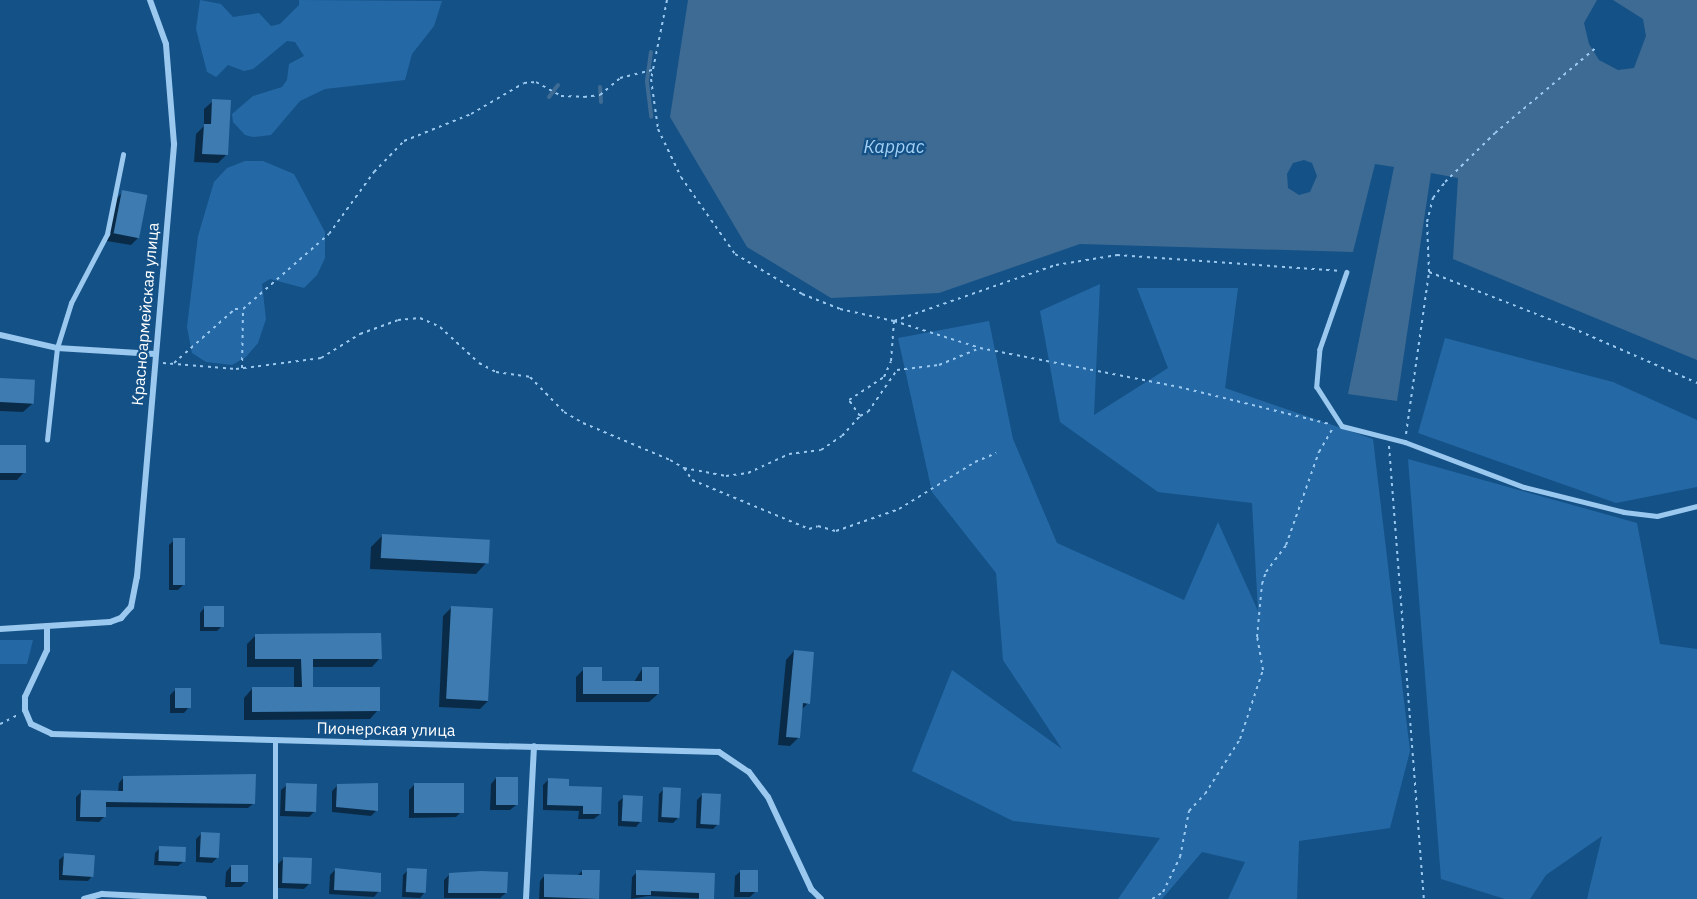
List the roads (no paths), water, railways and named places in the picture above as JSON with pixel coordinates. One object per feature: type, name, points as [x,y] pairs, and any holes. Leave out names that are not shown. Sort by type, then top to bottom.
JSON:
[{"type":"street","name":"Красноармейская улица","points":[[47,628],[110,622],[122,618],[130,607],[137,577],[174,144],[166,44],[150,0]]},
{"type":"street","points":[[0,335],[57,348],[155,354]]},
{"type":"street","points":[[0,629],[47,628]]},
{"type":"street","name":"Пионерская улица","points":[[47,628],[47,650],[25,697],[25,710],[31,724],[52,734],[719,752],[749,772],[768,797],[811,889],[821,899]]},
{"type":"street","points":[[526,899],[534,746]]},
{"type":"street","points":[[84,899],[102,894],[204,899]]},
{"type":"lane","points":[[47,440],[57,348],[71,303],[107,234],[123,155]]},
{"type":"lane","points":[[1347,272],[1320,349],[1317,387],[1342,426],[1388,440],[1405,442],[1524,486],[1624,512],[1657,516],[1697,506]]},
{"type":"lane","points":[[274,899],[275,740]]},
{"type":"water","name":"Каррас","points":[[688,0],[1597,0],[1584,23],[1589,44],[1599,60],[1618,70],[1634,68],[1646,36],[1643,19],[1613,0],[1697,0],[1697,360],[1453,259],[1458,178],[1431,173],[1397,401],[1348,394],[1394,167],[1375,164],[1353,252],[1080,244],[939,293],[831,298],[747,247],[670,117]],"holes":[[[1304,160],[1312,163],[1317,176],[1310,192],[1299,195],[1288,188],[1287,174],[1293,163]]]},
{"type":"waterway","points":[[651,52],[647,82],[651,117]]},
{"type":"waterway","points":[[549,97],[558,85]]},
{"type":"waterway","points":[[600,87],[601,102]]}]
